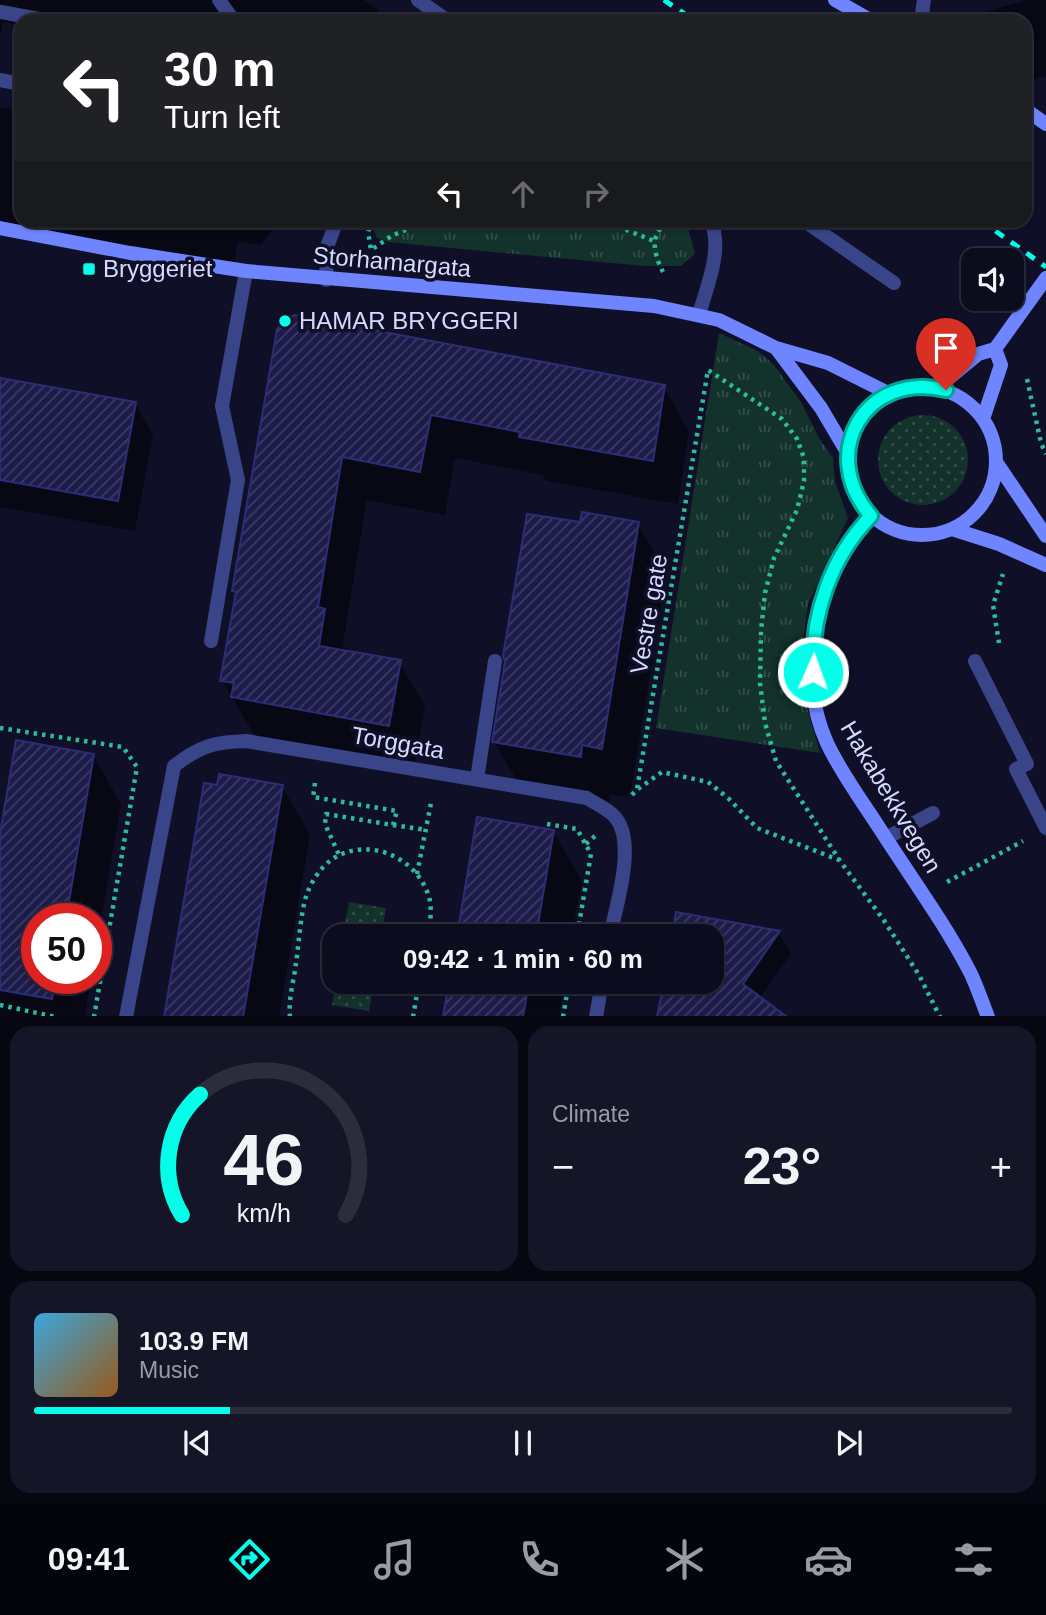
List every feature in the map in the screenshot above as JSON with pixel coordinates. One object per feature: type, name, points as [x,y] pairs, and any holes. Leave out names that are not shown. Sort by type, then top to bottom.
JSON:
[{"type":"main road","points":[[835,0],[860,14]]},
{"type":"main road","name":"Storhamargata","points":[[0,229],[246,271],[326,280],[654,306],[719,320],[776,348],[828,363],[890,394]]},
{"type":"main road","points":[[937,388],[978,354],[995,349],[1046,278]]},
{"type":"main road","name":"Storhamargata","points":[[776,348],[821,408],[848,452]]},
{"type":"main road","points":[[983,419],[1001,365],[995,349]]},
{"type":"main road","points":[[908,388],[937,388],[963,399],[983,419],[994,443],[996,462],[993,481],[986,498],[968,520],[952,529],[927,536],[910,534],[885,526],[871,516],[860,503],[848,470],[848,452],[852,434],[861,418],[874,404],[890,394],[908,388]]},
{"type":"main road","points":[[996,462],[1046,536]]},
{"type":"main road","name":"Hakabekkvegen","points":[[871,516],[858,530],[838,563],[820,605],[812,648],[814,696],[827,742],[970,973],[988,1016]]},
{"type":"main road","points":[[952,529],[999,544],[1046,565]]},
{"type":"street","points":[[418,0],[434,14]]},
{"type":"street","points":[[326,280],[327,247],[334,228]]},
{"type":"street","points":[[699,315],[715,254],[713,228]]},
{"type":"street","points":[[815,228],[894,283]]},
{"type":"street","points":[[211,640],[238,480],[222,406],[246,271]]},
{"type":"street","points":[[975,660],[1027,764],[1016,769],[1046,828]]},
{"type":"street","points":[[477,779],[495,661]]},
{"type":"street","name":"Torggata","points":[[126,1016],[174,766],[194,750],[216,742],[246,741],[587,798],[615,818]]},
{"type":"street","points":[[886,838],[933,813]]},
{"type":"street","points":[[612,924],[625,853],[624,834],[615,818]]},
{"type":"street","points":[[596,1016],[600,994]]},
{"type":"path","points":[[369,228],[371,250],[393,235],[411,228]]},
{"type":"path","points":[[622,228],[654,241]]},
{"type":"path","points":[[661,228],[654,241],[655,257],[663,272]]},
{"type":"path","name":"Vestre gate","points":[[586,844],[615,818],[637,789],[708,370]]},
{"type":"path","points":[[999,648],[993,606],[1003,573]]},
{"type":"path","points":[[0,728],[123,747],[137,767],[94,1016]]},
{"type":"path","points":[[637,789],[662,772],[708,782],[729,797],[757,828],[840,861]]},
{"type":"path","points":[[302,780],[328,785]]},
{"type":"path","points":[[315,782],[313,797],[397,811],[393,825]]},
{"type":"path","points":[[418,801],[444,805]]},
{"type":"path","points":[[418,874],[431,803]]},
{"type":"path","points":[[340,857],[325,824],[326,814],[426,830]]},
{"type":"path","points":[[537,822],[577,829],[591,854],[579,924]]},
{"type":"path","points":[[947,882],[1024,841]]},
{"type":"path","points":[[290,1016],[305,898],[315,877],[332,860],[354,850],[377,850],[400,858],[418,874],[428,895],[430,924]]},
{"type":"path","points":[[413,1016],[417,994]]},
{"type":"path","points":[[563,1016],[567,994]]},
{"type":"path","points":[[0,1005],[51,1016]]},
{"type":"green space","points":[[688,228],[695,254],[681,266],[644,266],[388,242],[377,238],[374,230]]},
{"type":"green space","points":[[719,333],[758,351],[774,365],[801,402],[819,438],[833,458],[835,481],[848,518],[808,604],[802,649],[804,697],[820,753],[656,728]]},
{"type":"green space","points":[[923,415],[940,419],[955,428],[964,443],[968,460],[964,477],[955,492],[940,501],[923,505],[906,501],[891,492],[882,477],[878,460],[882,443],[891,428],[906,419]]},
{"type":"green space","points":[[349,902],[386,908],[383,924],[345,924]]},
{"type":"green space","points":[[334,994],[372,994],[369,1011],[332,1005]]},
{"type":"building","points":[[294,315],[665,385],[653,461],[519,437],[520,432],[431,415],[420,472],[342,457],[318,607],[325,609],[319,646],[401,660],[389,726],[231,697],[234,683],[220,681],[236,592],[232,591],[277,329]]},
{"type":"building","points":[[0,378],[136,402],[118,501],[0,480]]},
{"type":"building","points":[[582,512],[639,522],[602,749],[582,745],[581,757],[492,742],[505,662],[503,656],[527,514],[580,522]]},
{"type":"building","points":[[16,740],[94,754],[69,903],[21,903],[21,994],[0,990],[0,834]]},
{"type":"building","points":[[219,774],[283,785],[243,1016],[164,1016],[204,783],[217,785]]},
{"type":"building","points":[[477,817],[554,830],[538,924],[459,924]]},
{"type":"building","points":[[676,912],[780,931],[743,984],[786,1016],[657,1016],[662,994],[724,994],[724,924],[674,924]]},
{"type":"building","points":[[23,994],[53,994],[52,999]]},
{"type":"building","points":[[447,994],[527,994],[523,1016],[443,1016]]},
{"type":"railway","points":[[664,0],[685,14]]},
{"type":"railway","points":[[991,228],[1046,267]]},
{"type":"place","name":"Bryggeriet","points":[[89,269]]},
{"type":"place","name":"HAMAR BRYGGERI","points":[[285,321]]},
{"type":"route","points":[[813,672],[812,648],[820,605],[838,563],[858,530],[871,516],[855,495],[849,479],[849,443],[856,425],[867,410],[890,394],[927,386],[946,390]]}]
